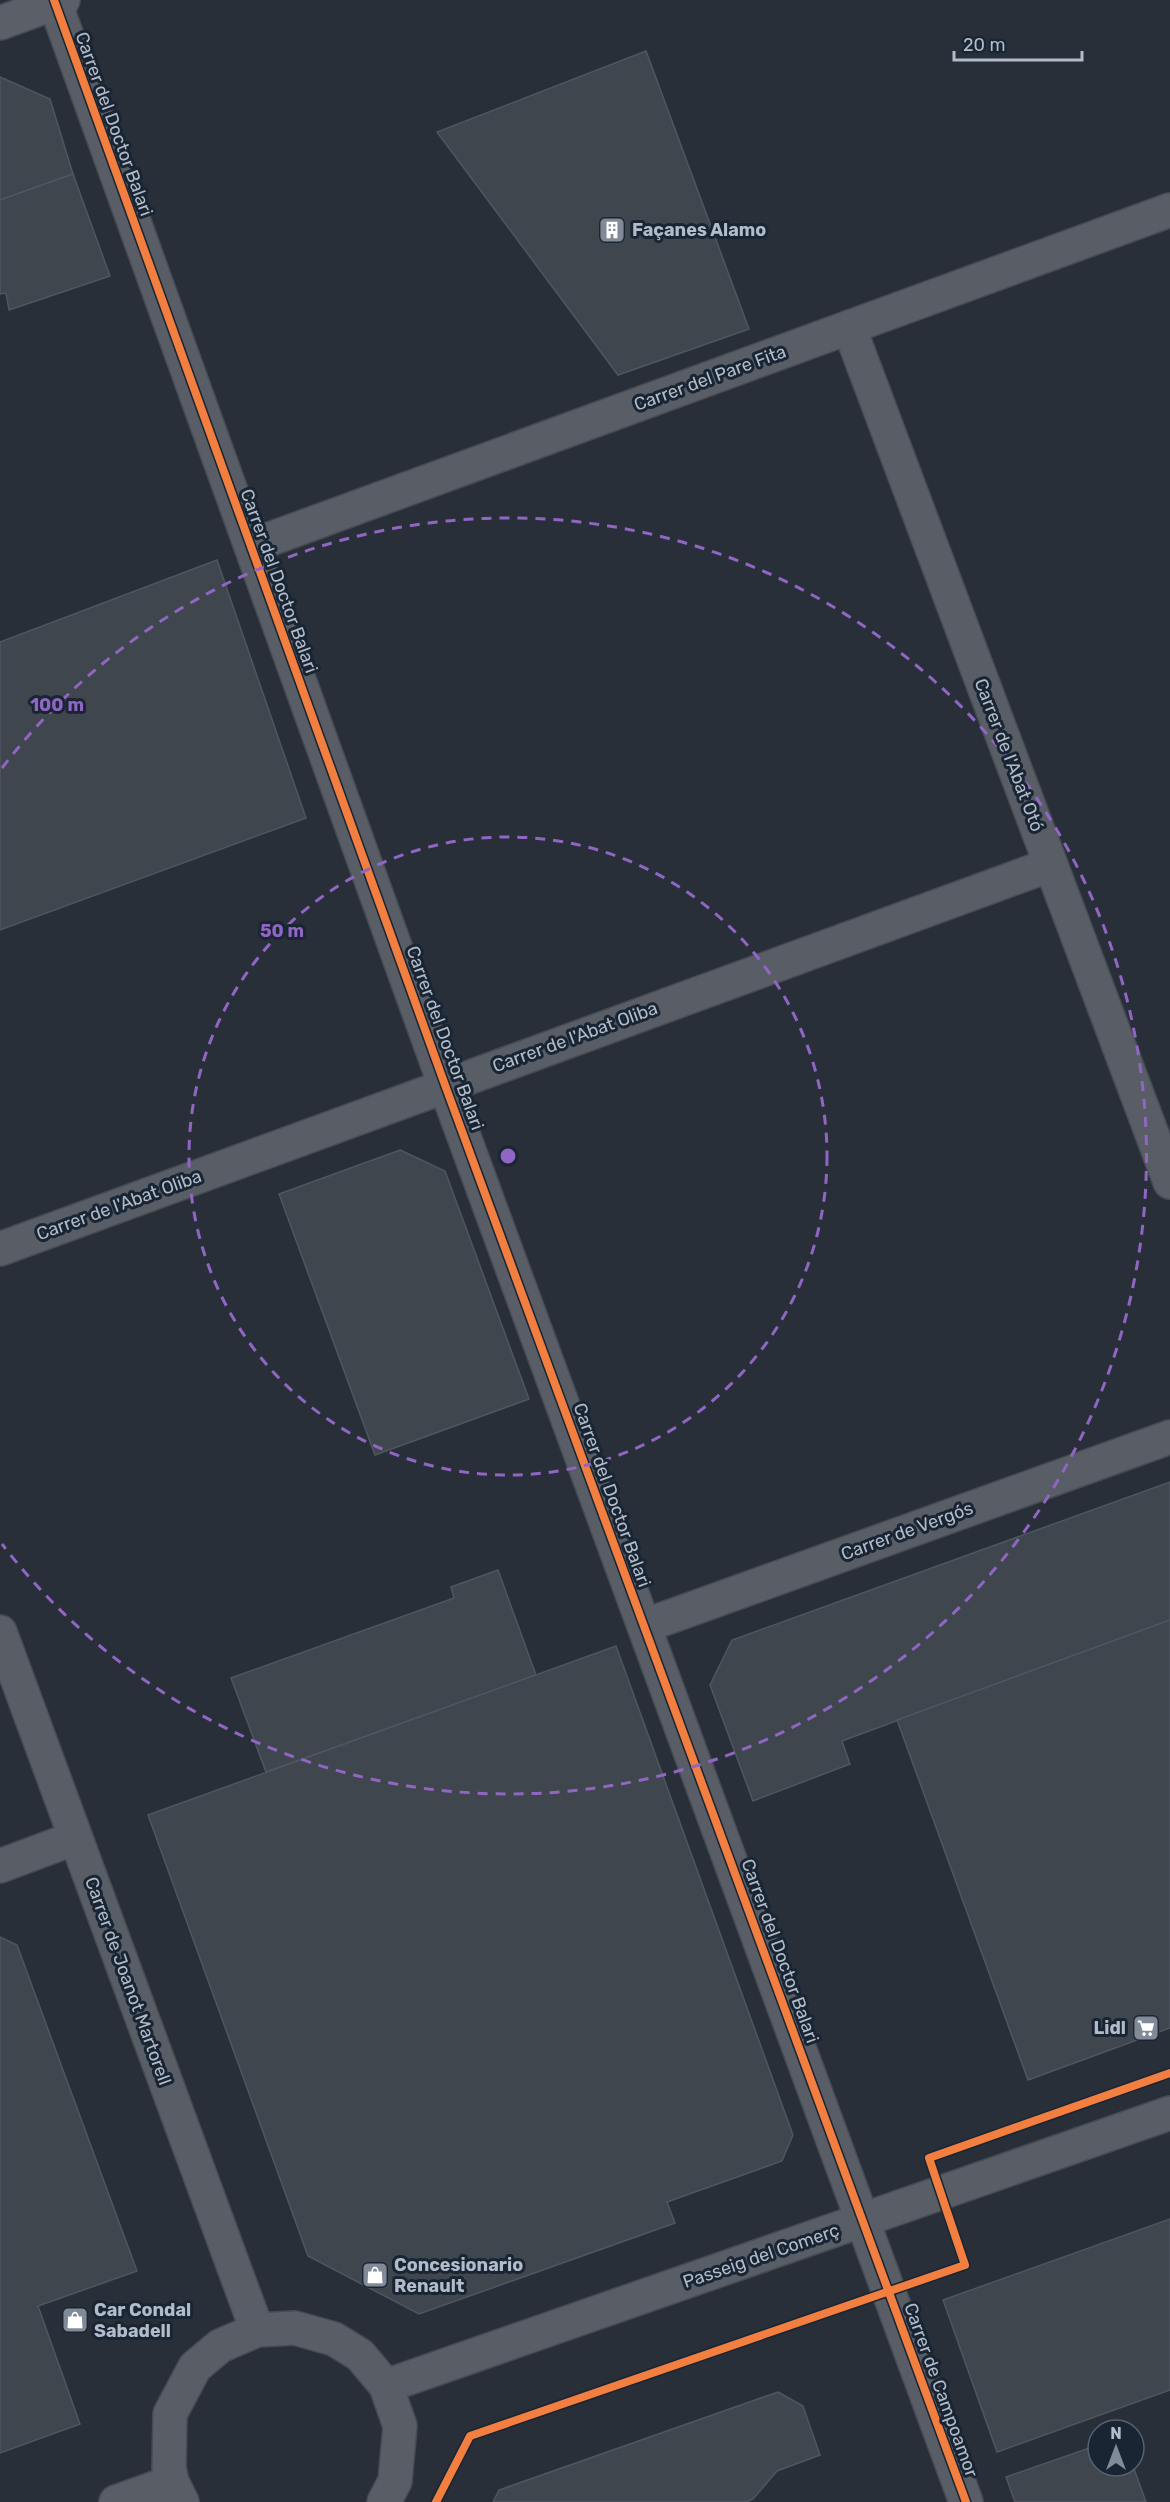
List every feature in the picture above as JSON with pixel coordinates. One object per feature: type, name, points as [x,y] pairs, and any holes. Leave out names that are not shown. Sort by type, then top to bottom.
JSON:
[{"type":"main road","points":[[0,23],[57,1]]},
{"type":"street","name":"Carrer del Doctor Balari","points":[[57,1],[445,1085],[863,2220]]},
{"type":"street","name":"Carrer del Pare Fita","points":[[251,546],[1170,210]]},
{"type":"street","name":"Carrer de l'Abat Otó","points":[[849,327],[1170,1182]]},
{"type":"street","name":"Carrer de l'Abat Oliba","points":[[0,1249],[1050,865]]},
{"type":"street","name":"Carrer de Vergós","points":[[645,1626],[1170,1437]]},
{"type":"street","name":"Carrer de Joanot Martorell","points":[[0,1632],[257,2330]]},
{"type":"street","points":[[0,1866],[75,1838]]},
{"type":"street","name":"Passeig del Comerç","points":[[386,2386],[1170,2113]]},
{"type":"street","name":"Carrer de Campoamor","points":[[863,2220],[966,2502]]},
{"type":"street","points":[[116,2502],[177,2492],[169,2468],[170,2414],[195,2367],[220,2346],[257,2330],[295,2328],[334,2338],[360,2355],[386,2386],[400,2426],[395,2481],[384,2502]]},
{"type":"building","name":"Façanes Alamo","points":[[646,51],[749,329],[618,375],[437,132]]},
{"type":"building","points":[[0,77],[50,99],[73,174],[0,200]]},
{"type":"building","points":[[73,174],[110,276],[9,310],[6,293],[0,294],[0,200]]},
{"type":"building","points":[[217,560],[306,818],[0,930],[0,642]]},
{"type":"building","points":[[400,1150],[445,1171],[529,1399],[375,1455],[279,1194]]},
{"type":"building","points":[[1170,1482],[1170,1620],[842,1741],[850,1764],[753,1801],[710,1685],[732,1640]]},
{"type":"building","points":[[498,1570],[536,1675],[266,1772],[231,1678],[454,1598],[451,1587]]},
{"type":"building","points":[[1170,1620],[1170,2028],[1028,2080],[897,1720]]},
{"type":"building","points":[[616,1646],[793,2135],[782,2161],[667,2202],[675,2223],[419,2314],[308,2256],[148,1815]]},
{"type":"building","points":[[0,1937],[17,1945],[137,2271],[38,2306],[80,2424],[0,2453]]},
{"type":"building","points":[[1170,2219],[1170,2390],[1092,2418],[1086,2418],[1086,2420],[997,2452],[943,2300]]},
{"type":"building","points":[[778,2392],[803,2406],[820,2455],[777,2471],[753,2499],[746,2502],[493,2502],[499,2490]]},
{"type":"building","points":[[1086,2449],[1086,2478],[1137,2478],[1146,2502],[1015,2502],[1006,2477]]},
{"type":"cycle path","points":[[54,0],[445,1085],[966,2502]]},
{"type":"cycle path","points":[[436,2502],[470,2436],[965,2265],[929,2158],[1170,2073]]},
{"type":"place","name":"Façanes Alamo","points":[[612,230]]},
{"type":"place","name":"Lidl","points":[[1146,2028]]},
{"type":"place","name":"Concesionario Renault","points":[[375,2275]]},
{"type":"place","name":"Car Condal Sabadell","points":[[75,2320]]}]
